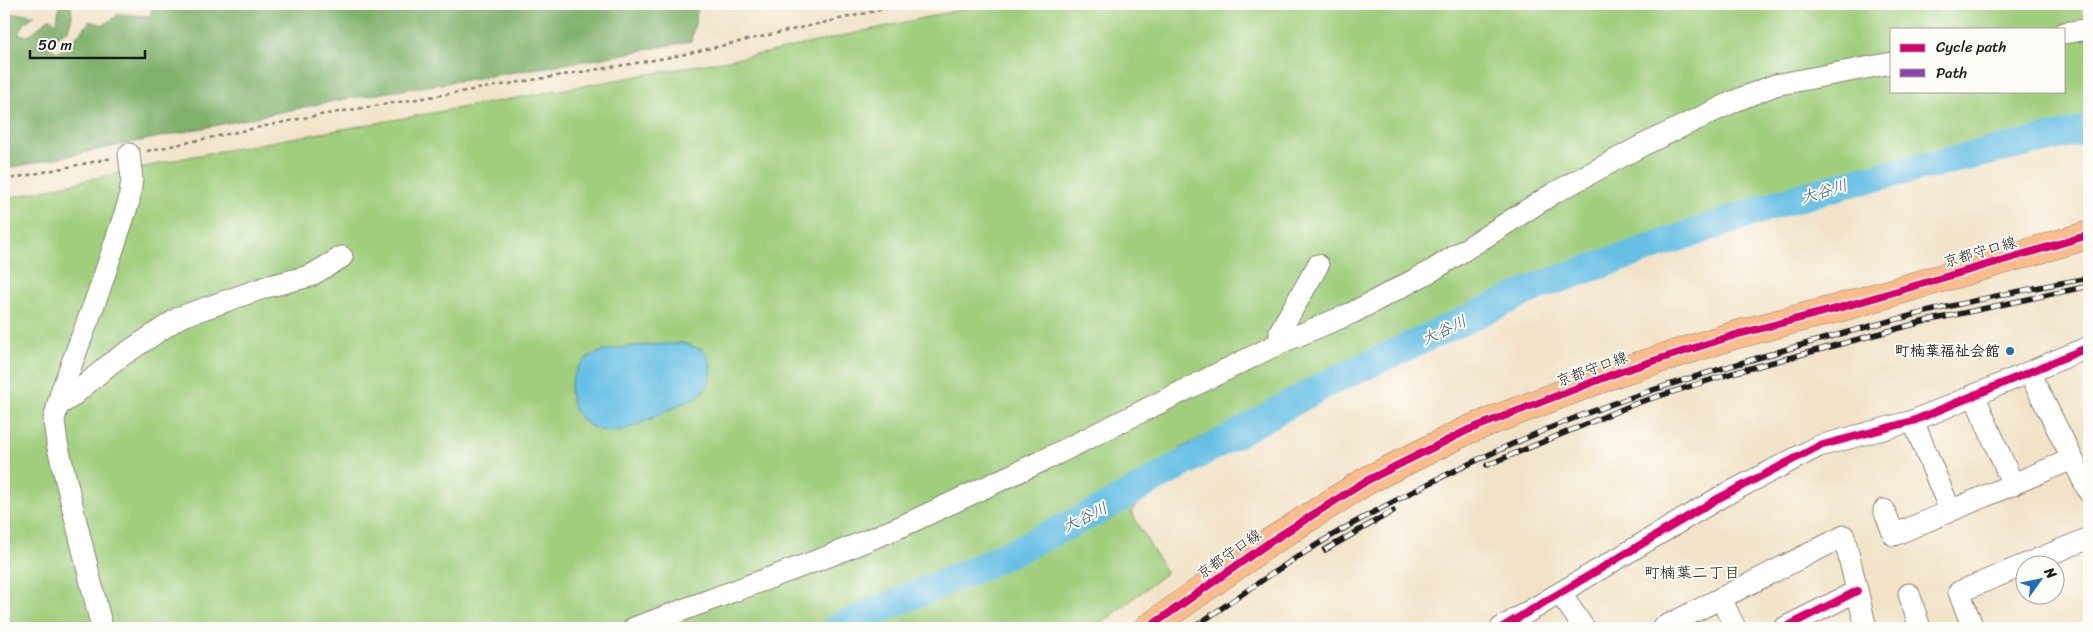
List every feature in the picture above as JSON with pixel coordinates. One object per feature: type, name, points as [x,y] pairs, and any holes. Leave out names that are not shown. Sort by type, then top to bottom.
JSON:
[{"type":"main road","name":"京都守口線","points":[[1148,628],[1270,542],[1366,480],[1468,430],[1619,372],[1735,335],[1839,308],[2089,236]]},
{"type":"street","points":[[2066,33],[2089,29]]},
{"type":"street","points":[[634,628],[829,556],[900,526],[1054,455],[1280,343],[1352,313],[1425,274],[1554,193],[1643,145],[1737,100],[1775,85],[1890,63]]},
{"type":"street","points":[[102,628],[57,443],[54,420],[129,201],[132,179],[128,154]]},
{"type":"street","points":[[58,405],[70,398],[111,363],[180,317],[266,287],[310,276],[342,257]]},
{"type":"street","points":[[1280,343],[1280,331],[1318,266]]},
{"type":"street","points":[[1501,628],[1719,498],[1811,451],[1859,434],[1913,421],[2089,346]]},
{"type":"street","points":[[2029,372],[2089,492]]},
{"type":"street","points":[[1974,396],[2013,485]]},
{"type":"street","points":[[1913,421],[1950,510]]},
{"type":"street","points":[[1884,510],[1894,535],[2072,459]]},
{"type":"street","points":[[1662,628],[1844,536],[1866,628]]},
{"type":"street","points":[[1973,628],[1959,592],[2089,538]]},
{"type":"street","points":[[1784,628],[1858,591]]},
{"type":"street","points":[[1560,593],[1584,628]]},
{"type":"street","points":[[1909,594],[1920,628]]},
{"type":"street","points":[[1721,598],[1735,628]]},
{"type":"path","points":[[4,180],[308,117],[672,58],[906,4]]},
{"type":"green space","points":[[152,4],[193,4],[200,8],[200,4],[699,4],[691,41],[603,58],[339,100],[4,169],[4,21],[14,14],[35,15],[25,23],[18,34],[28,36],[50,18],[56,23],[60,5],[71,6],[72,16],[68,30],[53,39],[47,46],[57,52],[66,49],[90,21],[104,25],[119,14],[151,16]]},
{"type":"green space","points":[[762,4],[821,4],[779,13]]},
{"type":"green space","points":[[986,4],[2089,4],[2089,117],[1790,188],[1539,272],[1417,328],[1179,449],[1131,512],[1166,573],[1096,628],[4,628],[4,199],[193,156],[766,53]]},
{"type":"water","points":[[683,343],[703,350],[710,362],[710,380],[698,396],[645,421],[617,431],[602,430],[589,425],[579,417],[573,406],[570,393],[572,380],[578,368],[589,357],[597,353],[621,348]]},
{"type":"waterway","name":"大谷川","points":[[836,628],[981,567],[1096,512],[1324,385],[1539,286],[1774,205],[1846,184],[2089,129]]},
{"type":"railway","points":[[1193,628],[1291,561],[1352,524],[1489,454],[1560,424],[1632,397],[1819,340],[1973,301],[2089,278]]},
{"type":"railway","points":[[1487,465],[1637,403],[1736,372],[1926,321],[2089,286]]},
{"type":"railway","points":[[1325,550],[1393,511]]},
{"type":"marked path","points":[[1486,6],[1490,4]]},
{"type":"cycle path","points":[[1148,628],[1270,542],[1366,481],[1468,430],[1619,372],[1735,335],[1839,308],[2089,235]]},
{"type":"cycle path","points":[[1501,628],[1719,498],[1819,446],[1913,421],[2089,347]]},
{"type":"cycle path","points":[[1784,628],[1857,591]]},
{"type":"place","name":"町楠葉福祉会館","points":[[2010,351]]},
{"type":"district","name":"町楠葉二丁目","points":[[1692,572]]}]
